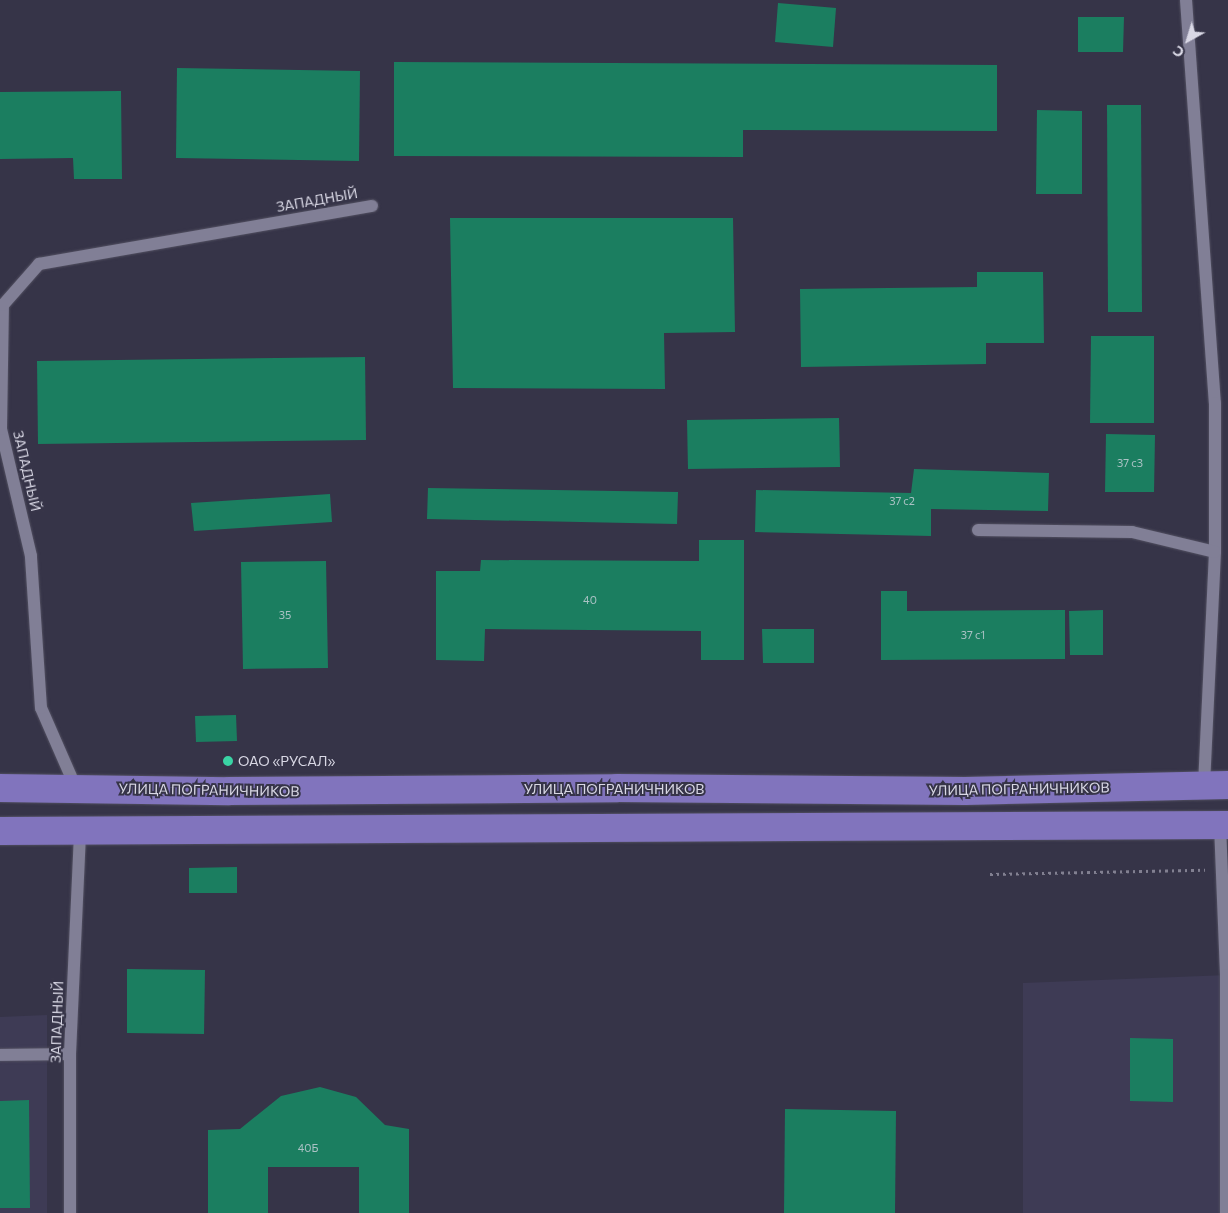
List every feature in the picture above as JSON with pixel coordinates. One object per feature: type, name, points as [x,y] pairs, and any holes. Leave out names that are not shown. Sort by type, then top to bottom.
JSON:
[{"type":"main road","name":"УЛИЦА ПОГРАНИЧНИКОВ","points":[[0,788],[229,791],[627,788],[965,791],[1216,785]]},
{"type":"main road","points":[[76,788],[80,831]]},
{"type":"main road","points":[[0,831],[1224,825]]},
{"type":"lane","points":[[1186,0],[1222,403],[1215,552],[1216,785]]},
{"type":"lane","name":"ЗАПАДНЫЙ","points":[[76,788],[41,708],[31,556],[1,428],[3,305],[38,264],[372,206]]},
{"type":"lane","points":[[978,530],[1132,532],[1215,552]]},
{"type":"lane","points":[[1224,825],[1222,870],[1226,975],[1226,1213]]},
{"type":"lane","name":"ЗАПАДНЫЙ","points":[[70,1213],[70,1054],[80,831]]},
{"type":"lane","points":[[0,1055],[70,1054]]},
{"type":"path","points":[[990,874],[1222,870]]},
{"type":"shaded area","points":[[1228,975],[1228,1213],[1023,1213],[1023,983]]},
{"type":"shaded area","points":[[47,1015],[47,1213],[0,1213],[0,1017]]},
{"type":"building","points":[[778,3],[836,8],[833,47],[775,42]]},
{"type":"building","points":[[1078,17],[1124,17],[1123,52],[1078,52]]},
{"type":"building","points":[[394,62],[997,65],[997,131],[743,130],[743,157],[394,156]]},
{"type":"building","points":[[177,68],[360,71],[359,161],[176,158]]},
{"type":"building","points":[[121,91],[122,179],[74,179],[73,158],[0,159],[0,92]]},
{"type":"building","points":[[1107,105],[1141,105],[1142,312],[1108,312]]},
{"type":"building","points":[[1037,110],[1082,111],[1082,194],[1036,194]]},
{"type":"building","points":[[450,218],[733,218],[735,332],[664,333],[665,389],[453,388]]},
{"type":"building","points":[[977,272],[1043,272],[1044,343],[986,343],[986,364],[801,367],[800,289],[977,287]]},
{"type":"building","points":[[1091,336],[1154,336],[1154,423],[1090,423]]},
{"type":"building","points":[[365,357],[366,440],[38,444],[37,361]]},
{"type":"building","points":[[839,418],[840,467],[688,469],[687,420]]},
{"type":"building","points":[[1106,434],[1155,435],[1154,492],[1105,492]]},
{"type":"building","points":[[914,469],[1049,473],[1048,511],[931,509],[931,536],[755,532],[756,490],[911,493]]},
{"type":"building","points":[[428,488],[678,492],[677,524],[427,519]]},
{"type":"building","points":[[330,494],[332,522],[194,531],[191,503]]},
{"type":"building","points":[[699,540],[744,540],[744,660],[701,660],[701,631],[485,629],[484,661],[436,660],[436,571],[480,571],[481,560],[699,561]]},
{"type":"building","points":[[326,561],[328,668],[243,669],[241,562]]},
{"type":"building","points":[[881,591],[907,591],[907,611],[1065,610],[1065,659],[881,660]]},
{"type":"building","points":[[1103,610],[1103,655],[1070,655],[1069,611]]},
{"type":"building","points":[[762,629],[814,629],[814,663],[763,663]]},
{"type":"building","points":[[236,715],[237,741],[196,742],[195,716]]},
{"type":"building","points":[[237,867],[237,893],[189,893],[189,868]]},
{"type":"building","points":[[127,969],[205,970],[204,1034],[127,1033]]},
{"type":"building","points":[[1130,1038],[1173,1039],[1173,1102],[1130,1101]]},
{"type":"building","points":[[320,1087],[356,1097],[385,1125],[409,1129],[409,1213],[359,1213],[359,1167],[268,1167],[268,1213],[208,1213],[208,1130],[240,1129],[281,1096]]},
{"type":"building","points":[[29,1100],[30,1208],[0,1208],[0,1101]]},
{"type":"building","points":[[785,1109],[896,1111],[895,1213],[784,1213]]},
{"type":"place","name":"ОАО «РУСАЛ»","points":[[228,761]]}]
